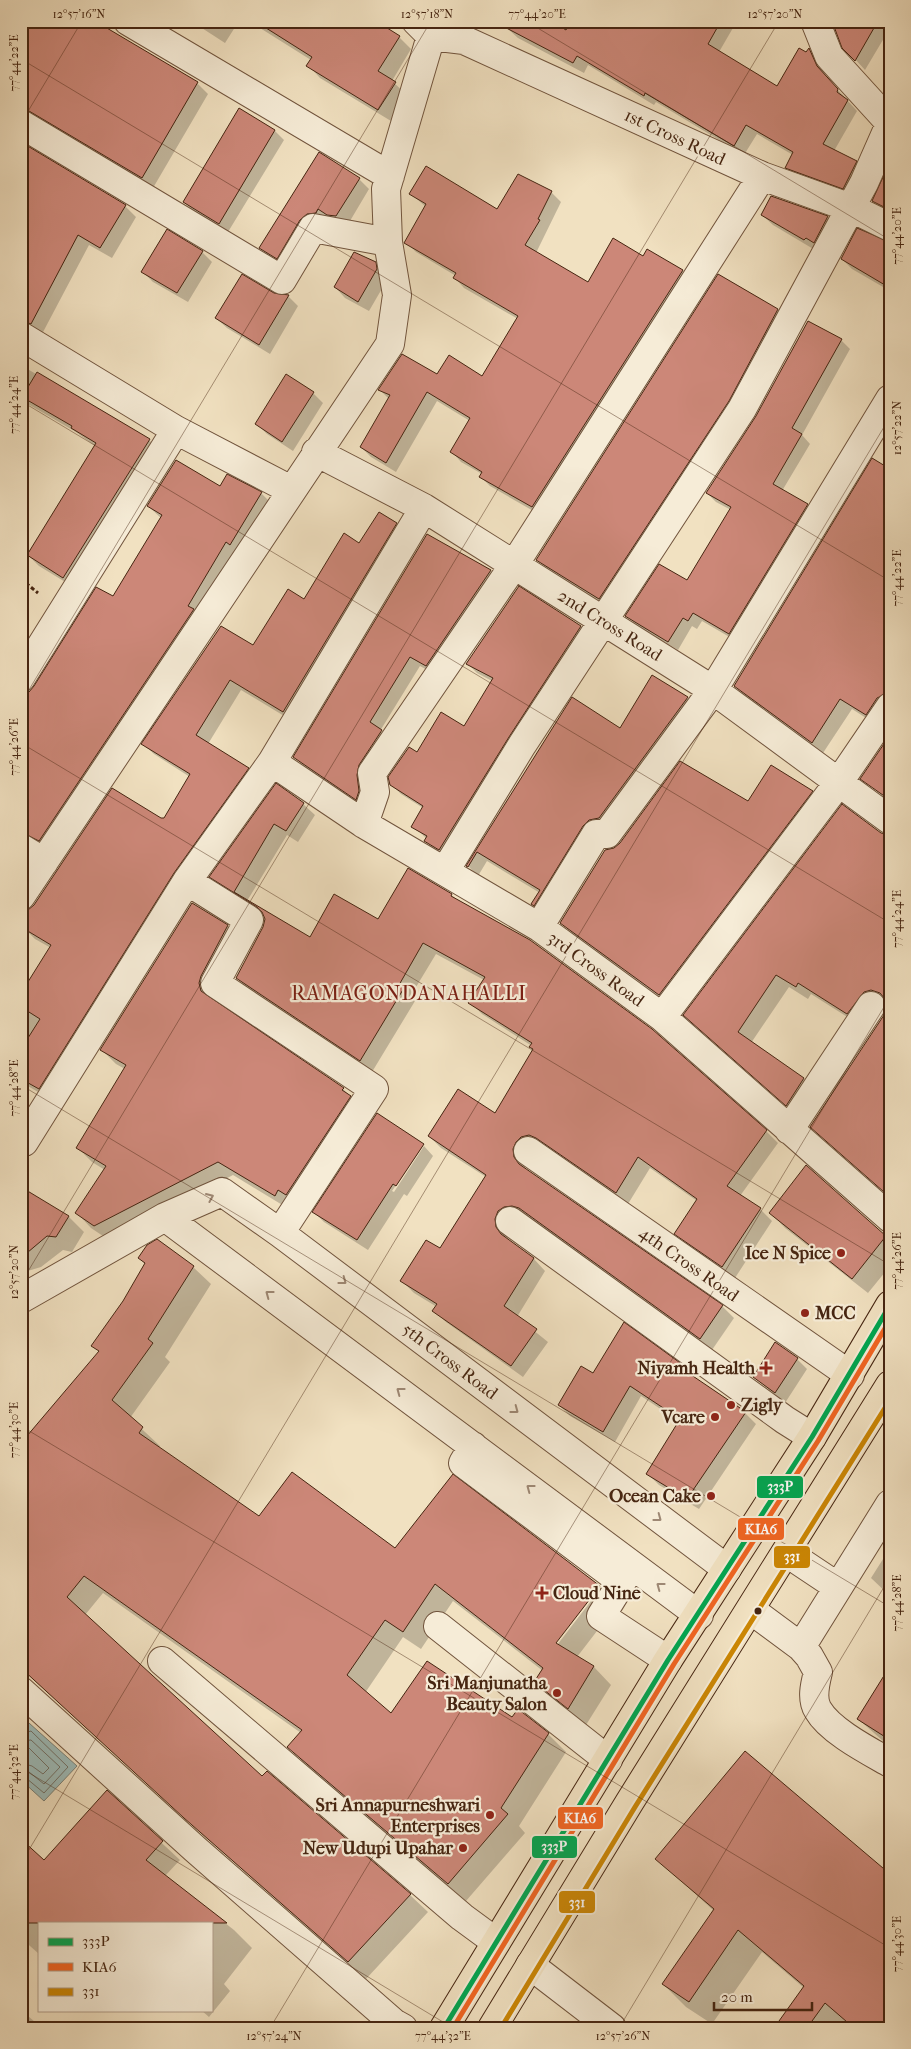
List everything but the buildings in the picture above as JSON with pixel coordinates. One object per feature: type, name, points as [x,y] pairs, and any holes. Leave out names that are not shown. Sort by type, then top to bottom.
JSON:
[{"type":"main road","points":[[444,2028],[668,1660],[699,1615],[812,1437],[888,1312]]},
{"type":"main road","points":[[492,2028],[889,1389]]},
{"type":"street","points":[[128,21],[390,176]]},
{"type":"street","points":[[445,871],[522,745],[742,409],[851,208],[890,124],[829,56],[815,21]]},
{"type":"street","points":[[21,896],[316,452],[390,344],[397,295],[388,242],[386,189],[424,29]]},
{"type":"street","name":"1st Cross Road","points":[[424,29],[464,40],[762,176],[851,208],[890,226]]},
{"type":"street","points":[[21,124],[282,280],[313,228],[388,242]]},
{"type":"street","points":[[364,824],[375,792],[372,772],[514,565],[762,176]]},
{"type":"street","points":[[21,336],[176,430],[291,490]]},
{"type":"street","points":[[539,927],[596,834],[607,834],[713,690],[890,399]]},
{"type":"street","points":[[21,678],[176,430]]},
{"type":"street","name":"2nd Cross Road","points":[[316,452],[424,508],[713,690],[890,820]]},
{"type":"street","points":[[24,1142],[187,881],[272,762],[424,508]]},
{"type":"street","points":[[662,1018],[839,782],[890,707]]},
{"type":"street","name":"3rd Cross Road","points":[[272,762],[364,824],[539,927],[662,1018],[890,1218]]},
{"type":"street","points":[[21,848],[44,862]]},
{"type":"street","points":[[187,881],[249,920],[215,983],[374,1089],[280,1233]]},
{"type":"street","points":[[790,1130],[871,1006]]},
{"type":"street","name":"4th Cross Road","points":[[528,1151],[850,1375]]},
{"type":"street","name":"5th Cross Road","points":[[21,1298],[165,1217],[222,1192],[280,1233],[727,1569]]},
{"type":"street","points":[[165,1217],[699,1615]]},
{"type":"street","points":[[510,1221],[785,1420],[812,1437]]},
{"type":"street","points":[[473,1446],[463,1463],[622,1582],[601,1616],[668,1660]]},
{"type":"street","points":[[801,1647],[890,1504]]},
{"type":"street","points":[[787,1553],[838,1587]]},
{"type":"street","points":[[751,1610],[801,1647],[810,1656],[818,1672],[813,1689],[817,1710],[842,1734],[890,1763]]},
{"type":"street","points":[[438,1626],[608,1760]]},
{"type":"street","points":[[162,1661],[462,1917],[496,1942]]},
{"type":"street","points":[[21,1691],[195,1849],[394,2023],[403,2028]]},
{"type":"street","points":[[530,1965],[612,2028]]},
{"type":"water","points":[[29,1723],[77,1766],[44,1801],[21,1780],[21,1732]]},
{"type":"transit line","name":"333P","points":[[444,2028],[668,1660],[812,1437],[890,1305]]},
{"type":"transit line","name":"KIA6","points":[[453,2028],[674,1664],[818,1441],[890,1320]]},
{"type":"transit line","name":"331","points":[[501,2028],[635,1807],[890,1400]]},
{"type":"place","name":"Ice N Spice","points":[[841,1253]]},
{"type":"place","name":"MCC","points":[[805,1313]]},
{"type":"place","name":"Niyamh Health","points":[[766,1368]]},
{"type":"place","name":"Zigly","points":[[731,1405]]},
{"type":"place","name":"Vcare","points":[[715,1417]]},
{"type":"place","name":"Ocean Cake","points":[[711,1496]]},
{"type":"place","name":"Cloud Nine","points":[[542,1593]]},
{"type":"place","name":"Sri Manjunatha Beauty Salon","points":[[557,1693]]},
{"type":"place","name":"Sri Annapurneshwari Enterprises","points":[[490,1815]]},
{"type":"place","name":"New Udupi Upahar","points":[[463,1848]]},
{"type":"district","name":"RAMAGONDANAHALLI","points":[[409,993]]}]
